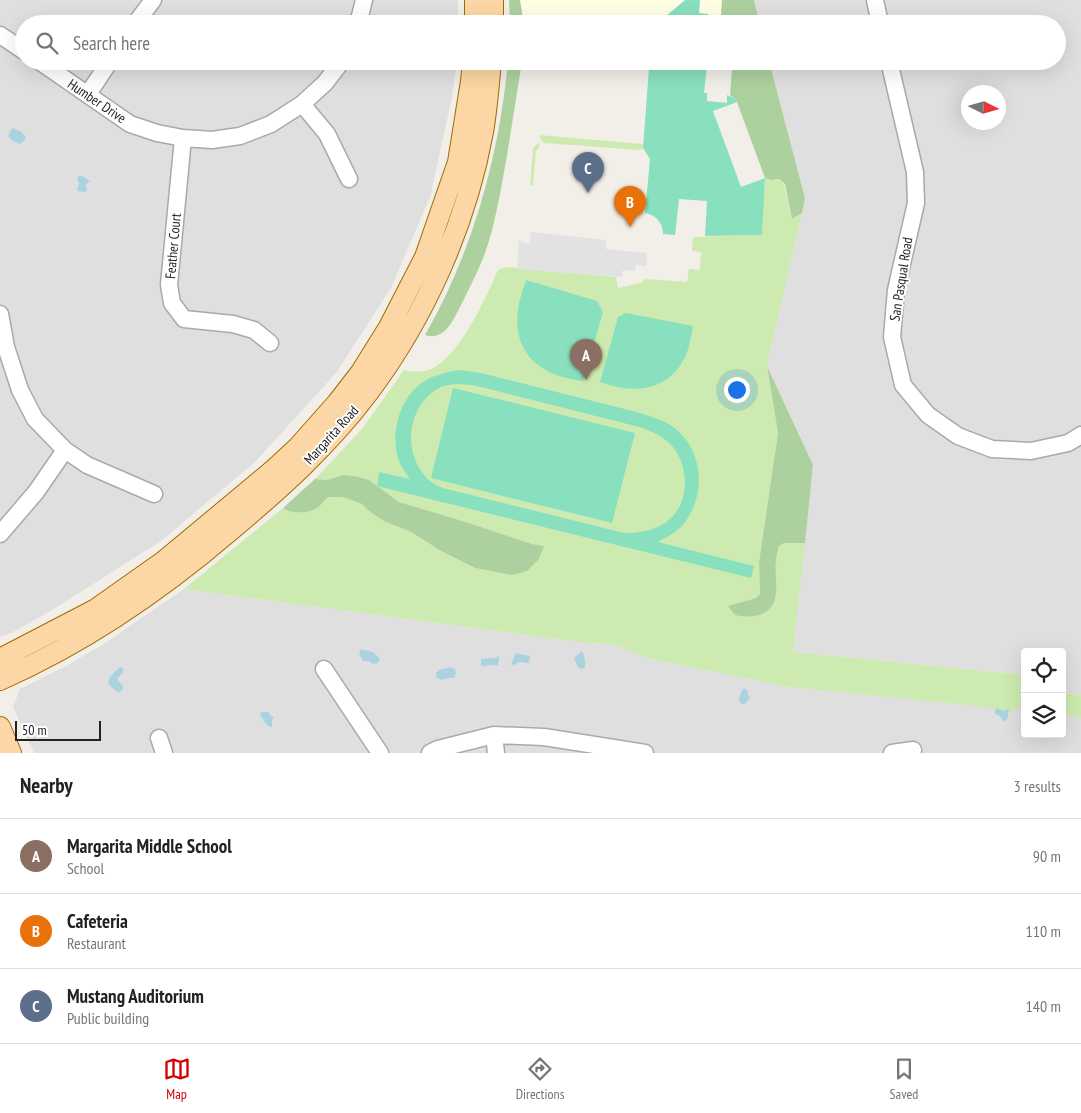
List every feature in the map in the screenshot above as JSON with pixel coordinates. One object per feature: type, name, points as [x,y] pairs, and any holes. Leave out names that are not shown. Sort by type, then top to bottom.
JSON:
[{"type":"main road","points":[[475,0],[475,15]]},
{"type":"main road","points":[[493,0],[493,15]]},
{"type":"main road","name":"Margarita Road","points":[[0,659],[96,609],[164,561],[272,471],[298,447],[337,403],[361,372],[389,327],[425,257],[458,162],[472,70]]},
{"type":"main road","name":"Margarita Road","points":[[0,680],[43,661],[84,638],[150,594],[212,547],[295,474],[332,436],[369,393],[424,305],[449,248],[470,190],[483,132],[491,70]]},
{"type":"main road","points":[[0,727],[11,753]]},
{"type":"street","points":[[141,15],[152,0]]},
{"type":"street","points":[[360,15],[364,0]]},
{"type":"street","points":[[874,0],[878,15]]},
{"type":"street","points":[[0,35],[15,45]]},
{"type":"street","name":"Humber Drive","points":[[52,70],[130,124],[157,133],[183,138],[212,140],[240,136],[271,124],[302,104],[325,83],[335,70]]},
{"type":"street","points":[[88,94],[104,70]]},
{"type":"street","name":"San Pasqual Road","points":[[891,70],[915,172],[916,203],[896,290],[892,337],[903,385],[928,415],[958,436],[992,449],[1031,451],[1068,443],[1081,435]]},
{"type":"street","points":[[302,104],[327,134],[349,179]]},
{"type":"street","name":"Feather Court","points":[[183,138],[169,286],[172,303],[184,319],[233,324],[254,330],[270,343]]},
{"type":"street","points":[[0,314],[6,348],[20,390],[35,419],[65,450],[87,464],[154,494]]},
{"type":"street","points":[[0,534],[36,492],[65,450]]},
{"type":"street","points":[[324,669],[380,753]]},
{"type":"street","points":[[430,753],[438,749],[494,735],[544,737],[645,753]]},
{"type":"street","points":[[494,735],[496,753]]},
{"type":"street","points":[[892,753],[913,750]]},
{"type":"shaded area","points":[[0,0],[458,0],[458,15],[15,15],[15,70],[456,70],[452,97],[430,197],[391,288],[336,373],[255,462],[161,541],[52,610],[13,632],[0,637]]},
{"type":"shaded area","points":[[509,0],[754,0],[758,15],[510,15]]},
{"type":"shaded area","points":[[754,0],[1081,0],[1081,695],[1066,693],[1066,648],[1021,648],[1021,675],[793,652],[813,465],[767,366],[805,198],[771,70],[1066,70],[1066,15],[758,15]]},
{"type":"shaded area","points":[[531,232],[606,240],[606,249],[647,253],[646,266],[636,265],[635,271],[623,270],[622,277],[517,269],[519,240],[524,243],[530,243]]},
{"type":"shaded area","points":[[184,589],[587,643],[613,644],[647,658],[789,687],[983,706],[1021,707],[1021,738],[1066,738],[1066,714],[1081,719],[1081,753],[34,753],[13,707],[20,689],[102,645]]},
{"type":"green space","points":[[509,0],[520,0],[522,15],[510,15]]},
{"type":"green space","points":[[685,0],[700,0],[699,13],[708,14],[708,15],[667,15]]},
{"type":"green space","points":[[722,0],[754,0],[758,15],[721,15]]},
{"type":"green space","points":[[507,70],[521,70],[501,189],[488,245],[475,277],[449,326],[439,335],[425,335],[442,303],[470,237],[490,168],[504,97]]},
{"type":"green space","points":[[649,70],[707,70],[704,93],[707,93],[707,101],[727,103],[727,95],[734,98],[737,102],[713,111],[741,187],[765,178],[762,235],[705,236],[707,201],[679,199],[675,235],[663,234],[662,226],[658,220],[645,213],[650,159],[643,148]]},
{"type":"green space","points":[[732,70],[771,70],[805,198],[802,213],[792,219],[785,184],[779,179],[771,180],[765,178],[737,102],[730,95]]},
{"type":"green space","points":[[540,135],[643,144],[643,148],[639,150],[544,143],[540,139]]},
{"type":"green space","points":[[538,143],[540,146],[536,151],[533,185],[530,185],[533,148]]},
{"type":"green space","points":[[765,178],[771,180],[779,179],[784,184],[792,219],[802,213],[767,366],[778,433],[759,562],[760,594],[756,598],[729,606],[776,595],[776,560],[779,545],[784,543],[805,543],[793,652],[1021,675],[1021,707],[1012,712],[969,705],[789,687],[647,658],[613,644],[587,643],[184,589],[283,508],[295,512],[309,511],[318,507],[328,497],[343,497],[362,504],[369,511],[475,568],[492,571],[543,546],[399,502],[369,480],[356,476],[343,475],[327,480],[315,479],[362,429],[404,370],[418,372],[431,369],[452,352],[471,326],[498,270],[505,267],[616,277],[618,288],[640,283],[646,279],[687,282],[689,269],[700,270],[701,252],[692,251],[693,237],[761,235]]},
{"type":"green space","points":[[526,280],[597,301],[603,312],[583,381],[568,379],[543,369],[525,351],[517,326],[521,295]]},
{"type":"green space","points":[[626,313],[693,326],[685,357],[678,369],[659,383],[637,389],[612,386],[600,382],[618,317]]},
{"type":"green space","points":[[767,366],[813,465],[805,543],[784,543],[779,546],[776,559],[776,593],[771,607],[762,614],[742,616],[735,615],[728,606],[756,598],[760,594],[759,562],[778,433]]},
{"type":"green space","points":[[458,370],[481,373],[637,412],[672,426],[682,435],[696,458],[699,485],[697,498],[685,522],[676,531],[658,542],[754,566],[751,578],[377,486],[379,472],[410,479],[397,456],[396,434],[400,412],[411,393],[419,385],[432,377]],"holes":[[[456,384],[473,385],[643,428],[659,436],[673,447],[682,465],[685,486],[679,507],[673,516],[660,526],[635,533],[624,533],[443,488],[433,483],[421,470],[415,458],[412,445],[414,418],[420,405],[429,395],[441,387]]]},
{"type":"green space","points":[[453,388],[635,433],[612,523],[431,478]]},
{"type":"green space","points":[[343,475],[369,480],[399,502],[532,544],[544,546],[539,559],[527,571],[512,575],[475,568],[441,551],[411,532],[384,521],[362,504],[343,497],[328,497],[318,507],[304,512],[295,512],[283,508],[315,479],[327,480]]},
{"type":"green space","points":[[1066,693],[1081,695],[1081,719],[1066,714]]},
{"type":"water","points":[[12,128],[22,132],[26,138],[21,144],[14,142],[8,136]]},
{"type":"water","points":[[79,176],[90,181],[86,185],[86,192],[77,191],[79,184],[77,178]]},
{"type":"water","points":[[361,649],[373,652],[380,659],[378,663],[373,664],[363,661],[359,654]]},
{"type":"water","points":[[582,651],[585,659],[585,668],[581,669],[574,658]]},
{"type":"water","points":[[516,653],[530,656],[529,663],[511,664]]},
{"type":"water","points":[[499,656],[498,665],[481,666],[481,659]]},
{"type":"water","points":[[120,667],[123,668],[123,672],[117,679],[123,686],[123,689],[117,692],[110,686],[108,680]]},
{"type":"water","points":[[452,667],[455,669],[455,677],[437,679],[436,672],[438,670]]},
{"type":"water","points":[[744,688],[748,691],[750,698],[745,704],[741,704],[739,700]]},
{"type":"water","points":[[997,708],[1005,711],[1006,709],[1009,710],[1007,720],[1003,721],[1000,716],[995,714]]},
{"type":"water","points":[[261,712],[268,712],[274,717],[272,727],[268,726],[260,715]]},
{"type":"place","name":"Mustang Auditorium","points":[[588,193]]},
{"type":"place","name":"Cafeteria","points":[[630,227]]},
{"type":"place","name":"Margarita Middle School","points":[[586,380]]}]
